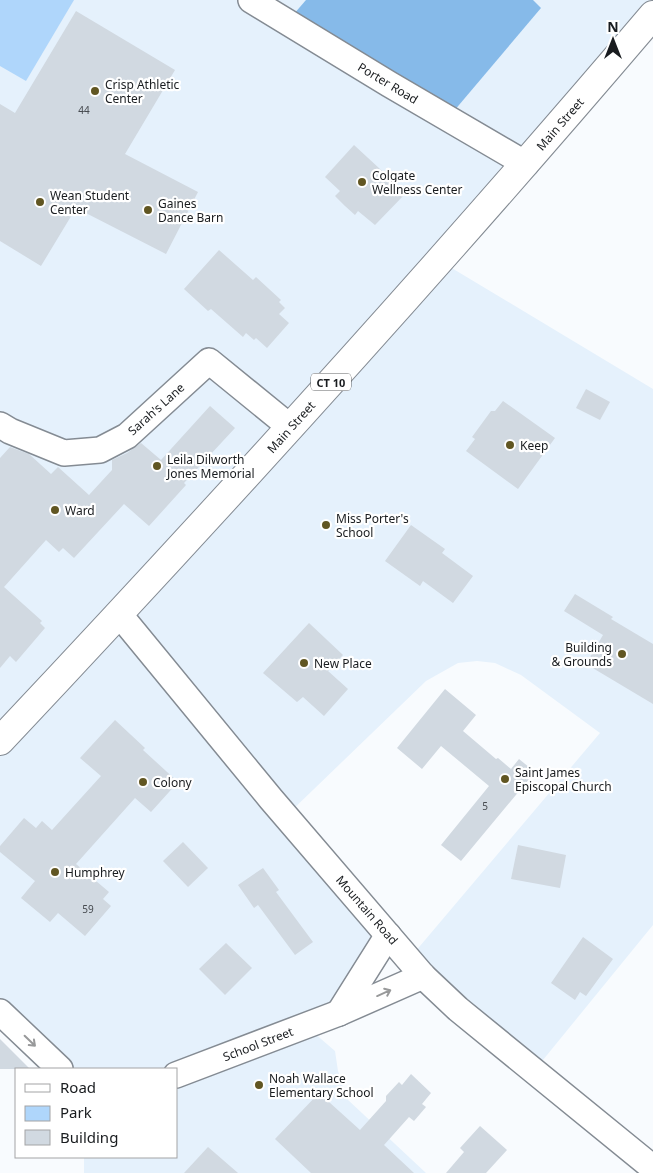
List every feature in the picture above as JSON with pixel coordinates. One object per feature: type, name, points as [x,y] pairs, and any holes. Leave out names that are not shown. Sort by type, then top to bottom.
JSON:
[{"type":"highway","name":"Main Street","points":[[0,741],[120,614],[290,427],[526,164],[653,15]]},
{"type":"street","name":"Porter Road","points":[[250,0],[526,164]]},
{"type":"street","name":"Sarah's Lane","points":[[0,425],[64,453],[100,450],[127,436],[209,361],[290,427]]},
{"type":"street","name":"Mountain Road","points":[[120,614],[271,799],[424,976],[458,1009],[653,1168]]},
{"type":"street","points":[[339,1013],[388,935]]},
{"type":"street","name":"School Street","points":[[178,1074],[339,1013],[424,976]]},
{"type":"street","points":[[0,1012],[59,1068]]},
{"type":"shaded area","name":"Miss Porter's School","points":[[0,0],[653,0],[653,15],[440,261],[653,389],[653,925],[534,1071],[409,959],[600,733],[521,675],[495,663],[477,661],[458,663],[426,681],[286,816],[388,935],[339,1013],[306,1026],[335,1051],[338,1071],[347,1099],[426,1173],[84,1173],[84,1158],[178,1158],[178,1068],[59,1068],[0,1012]]},
{"type":"shaded area","points":[[306,0],[533,0],[541,8],[448,118],[287,22]]},
{"type":"green space","points":[[0,0],[74,0],[26,81],[0,66]]},
{"type":"building","points":[[76,11],[175,70],[125,154],[198,192],[166,254],[76,208],[41,266],[0,241],[0,104],[15,113]]},
{"type":"building","name":"Colgate Wellness Center","points":[[354,145],[406,193],[375,225],[358,211],[355,215],[345,206],[335,196],[340,191],[325,177]]},
{"type":"building","points":[[219,250],[253,280],[256,277],[281,300],[279,302],[285,308],[279,314],[289,323],[267,348],[256,338],[254,340],[246,333],[243,337],[211,309],[208,311],[184,289]]},
{"type":"building","points":[[586,389],[610,402],[600,420],[576,408]]},
{"type":"building","name":"Keep","points":[[503,401],[555,438],[518,489],[466,451],[475,439],[472,437],[491,411],[495,411]]},
{"type":"building","points":[[210,406],[235,428],[184,483],[186,485],[149,526],[124,504],[74,558],[63,548],[59,552],[46,540],[4,587],[42,621],[40,623],[45,628],[16,662],[10,656],[0,668],[0,458],[10,447],[29,454],[51,474],[58,467],[89,495],[112,470],[112,460],[127,453],[141,443],[161,460]]},
{"type":"building","points":[[411,525],[445,549],[442,553],[473,576],[453,603],[423,581],[420,586],[385,561]]},
{"type":"building","name":"Building & Grounds","points":[[575,594],[613,617],[611,619],[653,644],[653,704],[586,664],[603,635],[564,611]]},
{"type":"building","name":"New Place","points":[[309,623],[343,655],[328,671],[348,689],[324,716],[303,697],[297,702],[263,673]]},
{"type":"building","name":"Saint James Episcopal Church","points":[[445,689],[476,715],[463,731],[511,769],[519,759],[535,772],[461,861],[441,845],[489,786],[441,746],[422,769],[397,748]]},
{"type":"building","points":[[115,720],[145,748],[143,750],[178,782],[151,812],[135,798],[76,864],[109,892],[103,899],[111,906],[85,936],[58,913],[50,922],[21,898],[35,881],[0,852],[0,846],[24,818],[36,828],[42,821],[52,830],[101,776],[80,758]]},
{"type":"building","points":[[183,842],[208,868],[188,887],[163,861]]},
{"type":"building","points":[[518,845],[566,855],[560,888],[511,879]]},
{"type":"building","points":[[263,868],[279,890],[276,892],[313,942],[295,955],[258,905],[254,908],[238,885]]},
{"type":"building","points":[[583,937],[613,959],[586,996],[580,992],[575,1000],[551,983]]},
{"type":"building","points":[[226,943],[252,968],[225,995],[199,969]]},
{"type":"building","points":[[0,1039],[29,1068],[0,1069]]},
{"type":"building","points":[[411,1074],[431,1093],[422,1104],[426,1107],[414,1121],[409,1117],[384,1145],[414,1173],[311,1173],[275,1139],[319,1093],[360,1130],[386,1101],[386,1096],[399,1082],[402,1085]]},
{"type":"building","points":[[480,1126],[507,1150],[486,1173],[446,1173],[464,1152],[460,1148]]},
{"type":"building","points":[[208,1147],[238,1173],[184,1173]]},
{"type":"place","name":"Crisp Athletic Center","points":[[95,91]]},
{"type":"place","name":"Colgate Wellness Center","points":[[362,182]]},
{"type":"place","name":"Wean Student Center","points":[[40,202]]},
{"type":"place","name":"Gaines Dance Barn","points":[[148,210]]},
{"type":"place","name":"Keep","points":[[510,445]]},
{"type":"place","name":"Leila Dilworth Jones Memorial","points":[[157,466]]},
{"type":"place","name":"Ward","points":[[55,510]]},
{"type":"place","name":"Miss Porter's School","points":[[326,525]]},
{"type":"place","name":"Building & Grounds","points":[[622,654]]},
{"type":"place","name":"New Place","points":[[304,663]]},
{"type":"place","name":"Saint James Episcopal Church","points":[[505,779]]},
{"type":"place","name":"Colony","points":[[143,782]]},
{"type":"place","name":"Humphrey","points":[[55,872]]},
{"type":"place","name":"Noah Wallace Elementary School","points":[[259,1085]]}]
